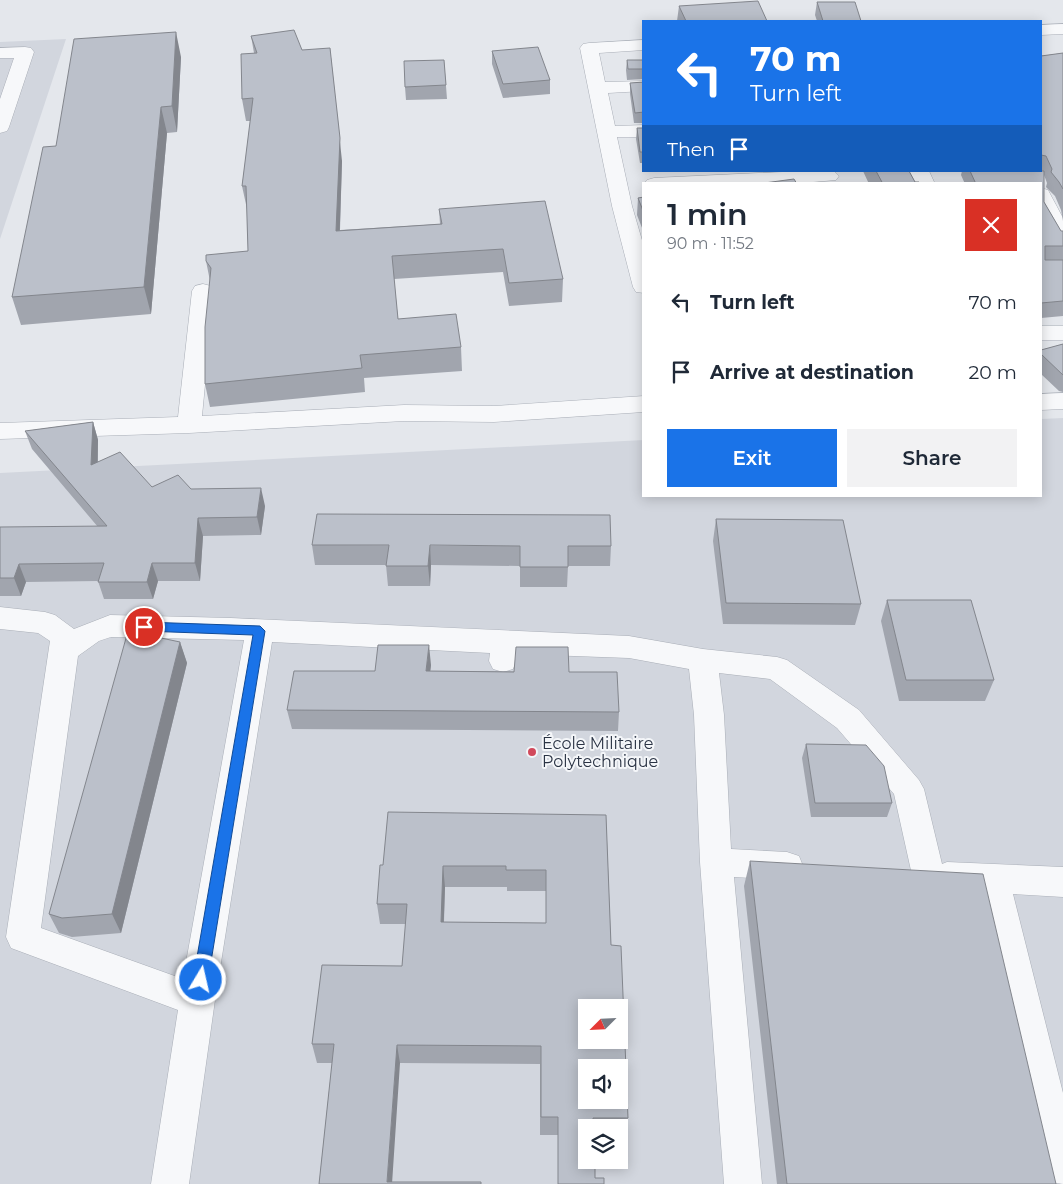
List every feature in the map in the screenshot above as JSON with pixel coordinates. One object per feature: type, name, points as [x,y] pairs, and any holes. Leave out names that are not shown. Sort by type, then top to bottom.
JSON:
[{"type":"street","points":[[1042,30],[1063,29]]},
{"type":"street","points":[[642,45],[588,48],[618,185],[642,279]]},
{"type":"street","points":[[0,52],[25,52],[0,127]]},
{"type":"street","points":[[597,88],[642,86]]},
{"type":"street","points":[[606,132],[642,131]]},
{"type":"street","points":[[746,182],[792,181],[828,176]]},
{"type":"street","points":[[618,185],[642,184]]},
{"type":"street","points":[[1042,199],[1063,240]]},
{"type":"street","points":[[189,425],[203,291]]},
{"type":"street","points":[[1042,333],[1063,333]]},
{"type":"street","points":[[1042,402],[1063,401]]},
{"type":"street","points":[[0,431],[189,425],[404,414],[494,414],[642,404]]},
{"type":"street","points":[[0,618],[45,623],[65,637],[23,937],[197,1000]]},
{"type":"street","points":[[64,651],[89,633],[110,626],[260,631],[505,652],[628,646],[703,660],[777,668],[848,719],[908,789],[914,874],[993,880],[1063,882]]},
{"type":"street","points":[[170,1184],[197,1000],[260,631]]},
{"type":"street","points":[[703,660],[709,715],[716,862],[742,1184]]},
{"type":"street","points":[[716,862],[812,868]]},
{"type":"street","points":[[993,880],[1063,1168]]},
{"type":"shaded area","points":[[66,39],[0,239],[0,42]]},
{"type":"shaded area","name":"École Militaire Polytechnique","points":[[1063,418],[1063,1184],[0,1184],[0,473],[642,440],[642,497],[1042,497],[1042,419]]},
{"type":"building","points":[[758,1],[767,20],[686,20],[679,6]]},
{"type":"building","points":[[817,2],[855,2],[861,20],[823,20]]},
{"type":"building","points":[[294,30],[302,50],[330,48],[340,138],[336,231],[442,224],[439,209],[545,201],[563,279],[509,283],[503,249],[392,256],[398,319],[456,314],[461,347],[360,355],[362,368],[205,384],[205,327],[211,268],[206,261],[206,255],[248,251],[246,186],[242,186],[253,98],[242,99],[241,54],[257,53],[251,36]]},
{"type":"building","points":[[176,32],[172,106],[161,107],[144,287],[12,297],[43,147],[56,146],[74,39]]},
{"type":"building","points":[[538,47],[550,80],[503,84],[492,51]]},
{"type":"building","points":[[1063,53],[1063,189],[1051,172],[1052,169],[1046,156],[1042,155],[1042,56]]},
{"type":"building","points":[[444,60],[446,85],[405,87],[404,61]]},
{"type":"building","points":[[627,60],[642,60],[642,69],[628,69]]},
{"type":"building","points":[[642,82],[642,112],[635,113],[630,83]]},
{"type":"building","points":[[637,128],[642,128],[642,152],[640,152]]},
{"type":"building","points":[[1044,171],[1044,202],[1061,231],[1063,231],[1063,246],[1045,246],[1045,260],[1063,260],[1063,301],[1042,303],[1042,182],[975,182],[970,172]]},
{"type":"building","points":[[877,172],[910,172],[915,182],[882,182]]},
{"type":"building","points":[[794,179],[796,182],[772,182]]},
{"type":"building","points":[[642,197],[642,208],[638,198]]},
{"type":"building","points":[[1063,344],[1063,375],[1042,355],[1042,350]]},
{"type":"building","points":[[93,422],[91,465],[120,452],[152,487],[178,475],[191,489],[261,488],[257,517],[198,518],[195,563],[152,563],[147,582],[98,582],[104,563],[19,564],[14,578],[0,578],[0,527],[107,526],[25,431]]},
{"type":"building","points":[[317,514],[610,515],[611,546],[568,546],[568,567],[520,567],[520,546],[430,545],[428,566],[386,566],[389,545],[312,545]]},
{"type":"building","points":[[716,519],[843,520],[861,604],[726,603]]},
{"type":"building","points":[[887,600],[971,600],[994,680],[906,680]]},
{"type":"building","points":[[128,631],[180,642],[112,914],[62,918],[49,914]]},
{"type":"building","points":[[378,645],[429,645],[426,671],[514,672],[516,647],[568,647],[569,672],[617,672],[619,712],[287,710],[294,671],[375,671]]},
{"type":"building","points":[[806,744],[866,745],[884,766],[892,803],[815,803]]},
{"type":"building","points":[[388,812],[606,815],[611,945],[621,946],[623,999],[578,999],[578,1049],[625,1049],[626,1059],[578,1059],[578,1109],[628,1109],[628,1118],[578,1119],[578,1169],[595,1169],[595,1178],[604,1178],[604,1184],[558,1184],[558,1117],[541,1117],[541,1046],[397,1045],[387,1182],[481,1182],[481,1184],[319,1184],[334,1044],[312,1044],[322,965],[402,966],[407,904],[377,904],[380,865],[383,865]],"holes":[[[443,866],[506,866],[506,870],[546,870],[546,923],[441,922]]]},
{"type":"building","points":[[750,861],[983,874],[1056,1184],[787,1184]]},
{"type":"place","name":"École Militaire Polytechnique","points":[[532,752]]},
{"type":"route","points":[[144,627],[260,631],[201,980]]}]
